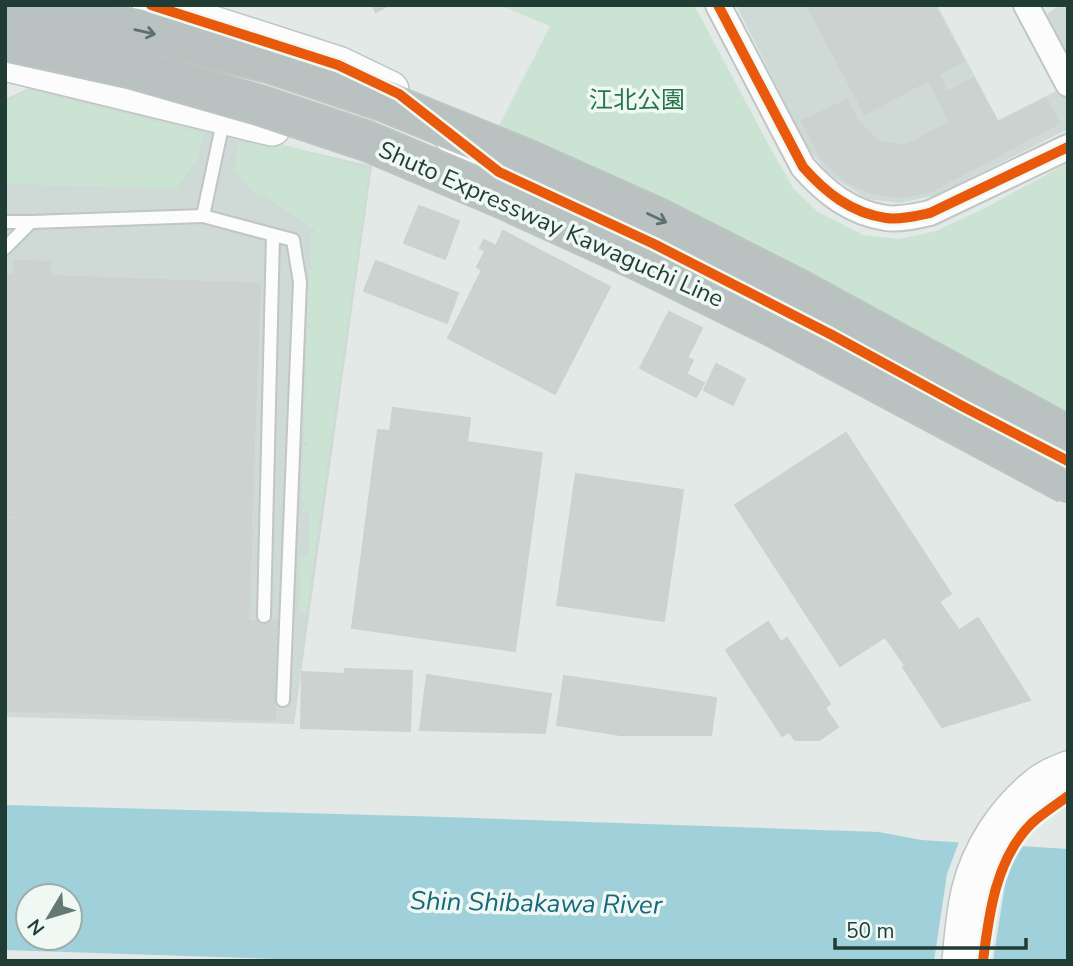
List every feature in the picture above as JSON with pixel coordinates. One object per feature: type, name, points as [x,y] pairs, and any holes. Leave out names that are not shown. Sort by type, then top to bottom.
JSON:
[{"type":"highway","name":"Shuto Expressway Kawaguchi Line","points":[[5,7],[138,30],[273,64],[383,101],[526,159],[660,219],[783,282],[1068,436]]},
{"type":"highway","name":"Shuto Expressway Kawaguchi Line","points":[[6,58],[133,69],[259,105],[367,141],[666,274],[776,328],[1068,484]]},
{"type":"street","points":[[6,58],[122,5]]},
{"type":"street","points":[[151,5],[338,65],[399,94],[499,172],[666,250],[1068,461]]},
{"type":"street","points":[[718,5],[803,167],[836,200],[863,212],[886,218],[910,218],[930,214],[1068,147]]},
{"type":"street","points":[[1032,9],[1068,84]]},
{"type":"street","points":[[6,58],[369,153],[499,172]]},
{"type":"street","points":[[961,961],[970,892],[979,864],[992,838],[1009,814],[1054,777]]},
{"type":"lane","points":[[203,216],[224,115]]},
{"type":"lane","points":[[5,222],[203,216],[293,240],[300,282],[284,700]]},
{"type":"lane","points":[[5,248],[31,222]]},
{"type":"lane","points":[[264,616],[273,235]]},
{"type":"shaded area","points":[[736,5],[937,5],[998,120],[1068,85],[1068,129],[937,195],[900,203],[868,199],[829,175],[813,155]]},
{"type":"shaded area","points":[[1061,5],[1068,5],[1068,57],[1046,18],[1049,12]]},
{"type":"shaded area","points":[[31,87],[372,166],[294,724],[5,717],[5,99]]},
{"type":"green space","name":"江北公園","points":[[499,5],[694,5],[793,188],[818,212],[863,235],[899,239],[936,231],[1068,163],[1068,431],[495,134],[550,26]]},
{"type":"green space","points":[[29,90],[204,133],[197,160],[176,189],[5,184],[5,103]]},
{"type":"green space","points":[[256,137],[370,169],[306,614],[299,612],[300,556],[309,555],[309,512],[302,512],[302,506],[305,506],[302,502],[303,447],[308,446],[308,443],[304,443],[305,389],[309,388],[309,385],[305,385],[307,328],[311,327],[311,323],[307,323],[309,269],[313,269],[313,265],[310,265],[311,233],[315,231],[266,197],[265,193],[261,193],[261,197],[245,185],[235,168],[238,142],[247,145]]},
{"type":"water","name":"Shin Shibakawa River","points":[[5,805],[879,832],[921,840],[1068,849],[1068,961],[335,961],[65,952],[84,952],[84,882],[14,882],[14,950],[5,950]]},
{"type":"pier","points":[[960,839],[1024,843],[1006,878],[993,961],[934,961],[947,874]]},
{"type":"building","points":[[372,5],[389,5],[376,12]]},
{"type":"building","points":[[807,5],[934,5],[964,61],[865,114]]},
{"type":"building","points":[[939,75],[947,92],[974,78],[998,123],[1046,98],[1059,123],[932,191],[903,197],[871,193],[845,181],[821,158],[802,121],[847,100],[858,122],[880,142],[905,146],[950,122],[929,81]]},
{"type":"building","points":[[419,206],[459,221],[445,259],[404,243]]},
{"type":"building","points":[[503,231],[610,287],[555,394],[448,338],[482,270],[477,267],[485,251],[480,248],[484,240],[496,246]]},
{"type":"building","points":[[15,261],[50,262],[50,276],[260,284],[251,526],[5,516],[5,275],[15,275]]},
{"type":"building","points":[[376,261],[458,293],[447,323],[364,291]]},
{"type":"building","points":[[669,312],[702,328],[687,358],[693,360],[686,374],[704,383],[696,397],[640,368]]},
{"type":"building","points":[[716,364],[745,379],[733,405],[704,390]]},
{"type":"building","points":[[393,408],[470,418],[467,442],[542,453],[515,651],[352,628],[378,430],[390,431]]},
{"type":"building","points":[[846,433],[951,594],[840,666],[735,505]]},
{"type":"building","points":[[576,474],[683,490],[664,621],[557,605]]},
{"type":"building","points":[[5,519],[51,520],[45,712],[5,710]]},
{"type":"building","points":[[53,519],[252,527],[248,621],[279,622],[275,720],[46,711]]},
{"type":"building","points":[[940,603],[958,629],[904,664],[886,638]]},
{"type":"building","points":[[978,618],[1030,700],[942,727],[903,667]]},
{"type":"building","points":[[768,622],[781,642],[787,638],[830,704],[825,708],[838,727],[819,740],[795,740],[789,732],[782,736],[726,650]]},
{"type":"building","points":[[345,669],[412,671],[410,731],[301,728],[302,672],[345,674]]},
{"type":"building","points":[[427,675],[551,694],[545,733],[420,730]]},
{"type":"building","points":[[564,676],[716,698],[711,735],[620,735],[557,725]]},
{"type":"cycle path","points":[[151,5],[338,65],[399,94],[499,172],[654,244],[1068,461]]},
{"type":"cycle path","points":[[718,5],[803,167],[830,193],[861,211],[891,218],[930,213],[1068,147]]},
{"type":"cycle path","points":[[983,961],[996,887],[1010,853],[1032,823],[1068,796]]}]
